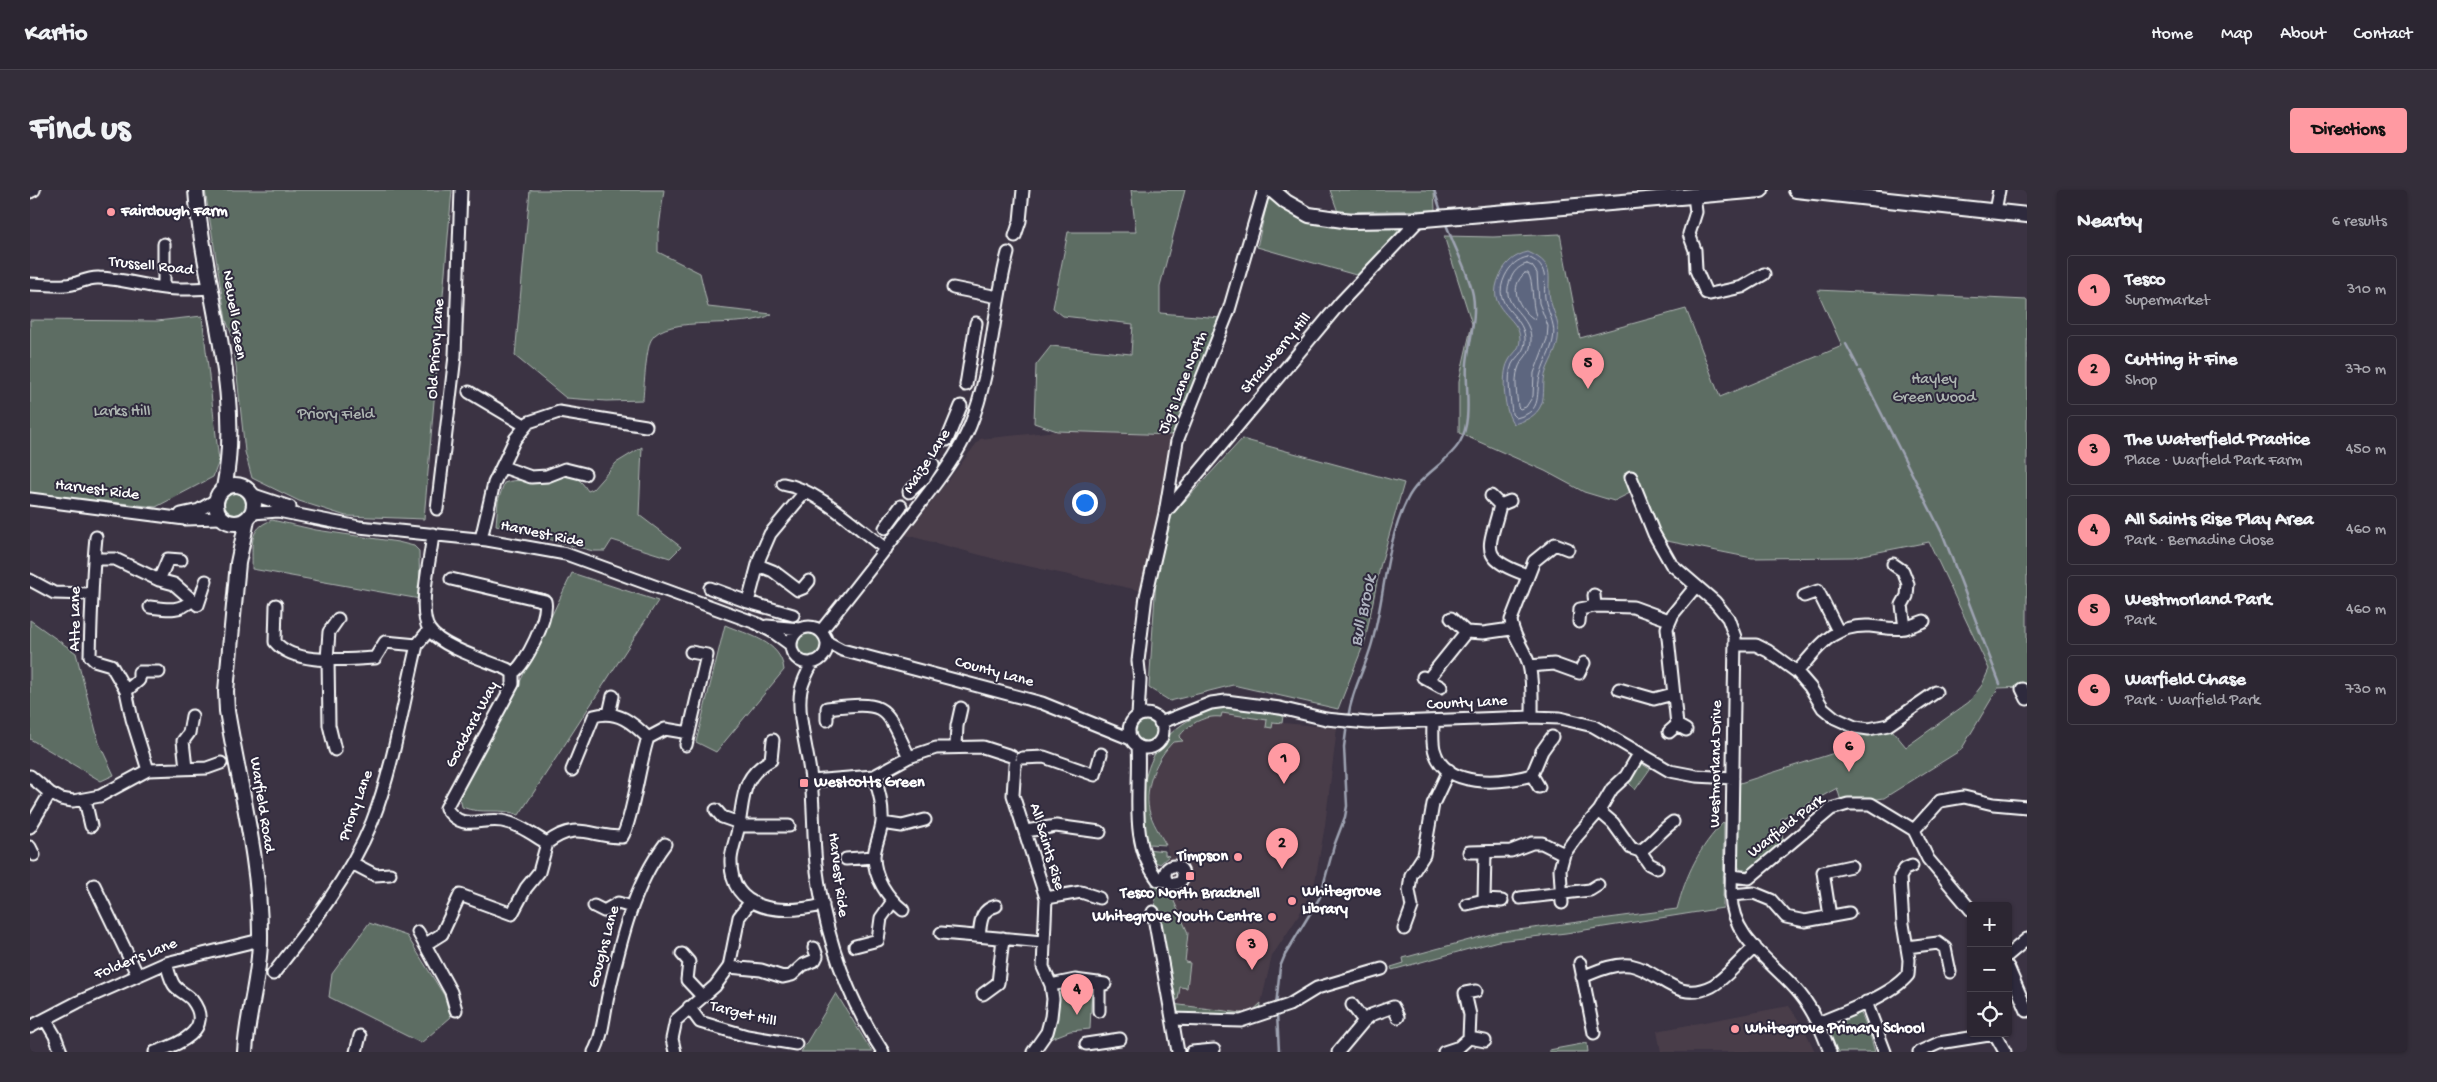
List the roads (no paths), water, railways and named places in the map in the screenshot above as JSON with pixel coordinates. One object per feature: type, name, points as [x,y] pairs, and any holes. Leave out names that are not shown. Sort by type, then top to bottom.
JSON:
[{"type":"main road","name":"Newell Green","points":[[196,190],[229,408],[231,445],[237,474],[247,490]]},
{"type":"main road","points":[[1272,190],[1299,210],[1318,217],[1350,221],[1419,220],[1761,190]]},
{"type":"main road","points":[[1796,190],[2027,215]]},
{"type":"main road","name":"Newell Green","points":[[224,488],[231,445]]},
{"type":"main road","points":[[232,485],[247,490],[255,505],[250,517],[238,524],[225,521],[216,511],[216,500],[224,488],[232,485]]},
{"type":"main road","name":"Warfield Road","points":[[246,1052],[256,985],[260,940],[256,885],[227,711],[226,674],[238,563],[250,517]]},
{"type":"main road","name":"Warfield Road","points":[[225,521],[238,563]]},
{"type":"street","points":[[30,192],[34,190]]},
{"type":"street","name":"Old Priory Lane","points":[[437,509],[455,356],[461,190]]},
{"type":"street","points":[[1015,236],[1020,221],[1023,190]]},
{"type":"street","name":"Jig's Lane North","points":[[1134,720],[1140,680],[1138,661],[1146,596],[1164,513],[1176,441],[1229,310],[1264,190]]},
{"type":"street","points":[[1996,211],[1998,190]]},
{"type":"street","points":[[1694,196],[1696,212],[1689,234],[1695,250],[1696,270],[1706,293],[1710,294],[1742,286],[1764,274]]},
{"type":"street","name":"Strawberry Hill","points":[[1164,513],[1341,302],[1419,220]]},
{"type":"street","points":[[164,244],[164,288]]},
{"type":"street","name":"Maize Lane","points":[[821,631],[948,467],[970,426],[982,386],[1008,253]]},
{"type":"street","name":"Trussell Road","points":[[30,284],[77,284],[87,278],[96,278],[128,279],[164,288],[184,290],[210,288]]},
{"type":"street","points":[[953,288],[998,297]]},
{"type":"street","points":[[966,385],[976,323]]},
{"type":"street","points":[[969,364],[986,366]]},
{"type":"street","points":[[469,392],[526,426]]},
{"type":"street","points":[[947,440],[961,406]]},
{"type":"street","points":[[481,539],[494,483],[515,439],[529,422],[559,412],[646,426]]},
{"type":"street","points":[[955,420],[970,426]]},
{"type":"street","points":[[909,492],[924,478],[933,464]]},
{"type":"street","points":[[503,467],[531,477],[547,476],[565,469],[585,474]]},
{"type":"street","name":"Westmorland Drive","points":[[1631,477],[1657,541],[1671,564],[1715,602],[1728,618],[1736,646],[1731,876],[1734,919],[1742,935],[1800,994],[1818,1023],[1830,1052]]},
{"type":"street","points":[[924,478],[934,486]]},
{"type":"street","points":[[783,484],[794,486],[818,499],[886,549]]},
{"type":"street","name":"Harvest Ride","points":[[247,490],[312,517]]},
{"type":"street","points":[[748,602],[758,564],[770,534],[805,492]]},
{"type":"street","points":[[1491,496],[1505,503],[1490,539],[1490,550],[1493,558],[1527,575]]},
{"type":"street","name":"Harvest Ride","points":[[30,499],[202,520],[225,521]]},
{"type":"street","name":"Harvest Ride","points":[[159,515],[190,513],[206,507],[216,500]]},
{"type":"street","name":"Harvest Ride","points":[[250,517],[271,510],[359,527],[481,539],[566,554],[756,623],[774,628],[800,629]]},
{"type":"street","points":[[885,528],[898,510],[906,523]]},
{"type":"street","points":[[429,630],[424,610],[434,534]]},
{"type":"street","name":"Atte Lane","points":[[96,537],[96,559],[90,594],[92,607],[90,656],[94,660],[111,665],[126,691],[132,719],[148,770]]},
{"type":"street","points":[[1532,717],[1529,666],[1524,650],[1512,629],[1512,616],[1534,561],[1555,539],[1568,549]]},
{"type":"street","points":[[96,559],[115,559],[159,580],[174,584],[198,605],[206,581]]},
{"type":"street","points":[[159,580],[168,559],[182,560]]},
{"type":"street","points":[[758,564],[773,571],[798,590],[803,588],[809,581]]},
{"type":"street","points":[[1893,564],[1903,571],[1908,584],[1907,596],[1902,604],[1905,628]]},
{"type":"street","points":[[451,579],[545,601],[545,612],[527,658],[521,668],[513,674]]},
{"type":"street","points":[[30,580],[54,593],[90,594]]},
{"type":"street","points":[[1677,729],[1667,636],[1669,620],[1696,586]]},
{"type":"street","points":[[710,588],[748,602],[793,615]]},
{"type":"street","points":[[1804,596],[1818,588],[1838,631]]},
{"type":"street","points":[[150,608],[183,608],[192,600]]},
{"type":"street","points":[[1579,622],[1580,609],[1594,600],[1633,608],[1669,620]]},
{"type":"street","points":[[276,605],[274,636],[279,647],[288,653],[327,660],[375,658],[384,642],[417,645]]},
{"type":"street","points":[[1451,618],[1466,632],[1483,633],[1512,629]]},
{"type":"street","points":[[335,750],[329,725],[327,660],[328,632],[338,619]]},
{"type":"street","points":[[1797,672],[1827,639],[1838,631],[1852,626],[1892,630],[1905,628],[1924,621]]},
{"type":"street","name":"Harvest Ride","points":[[756,623],[791,645]]},
{"type":"street","points":[[811,627],[821,631],[827,642],[826,650],[817,660],[798,659],[793,654],[792,639],[800,629],[811,627]]},
{"type":"street","name":"Priory Lane","points":[[273,974],[317,917],[352,863],[371,823],[381,796],[417,645],[429,630]]},
{"type":"street","name":"Goddard Way","points":[[429,630],[443,642],[507,669],[513,674],[513,684],[446,808],[450,814],[469,824],[500,820],[515,825],[547,843]]},
{"type":"street","points":[[1441,687],[1426,677],[1448,655],[1466,632]]},
{"type":"street","name":"County Lane","points":[[827,642],[842,650],[1042,703],[1134,742]]},
{"type":"street","points":[[1736,646],[1756,645],[1768,651],[1797,672],[1810,687],[1823,708],[1835,718],[1855,727],[1869,729],[1888,726],[1936,692]]},
{"type":"street","points":[[426,944],[442,934],[460,895],[512,914],[526,888],[539,872],[547,843],[560,833],[570,830],[622,837],[627,824],[641,758],[648,738],[665,729],[688,739],[707,655],[690,652]]},
{"type":"street","name":"County Lane","points":[[817,660],[873,658]]},
{"type":"street","name":"Harvest Ride","points":[[798,659],[801,690],[800,714],[811,781],[816,863],[829,934],[842,974],[855,1003],[883,1052]]},
{"type":"street","name":"Harvest Ride","points":[[801,690],[817,660]]},
{"type":"street","points":[[1529,666],[1554,664],[1583,671]]},
{"type":"street","points":[[126,691],[139,680],[139,672],[159,672]]},
{"type":"street","name":"Jig's Lane North","points":[[1140,680],[1158,725]]},
{"type":"street","points":[[1619,688],[1654,699],[1673,694]]},
{"type":"street","points":[[610,714],[613,696]]},
{"type":"street","name":"County Lane","points":[[1158,725],[1211,703],[1240,701],[1337,721],[1374,723],[1532,717],[1560,718],[1592,726],[1670,770],[1684,774],[1733,778]]},
{"type":"street","points":[[827,720],[827,708],[865,704],[876,706],[889,716],[910,757]]},
{"type":"street","points":[[956,746],[957,726],[961,708]]},
{"type":"street","points":[[572,770],[594,716],[610,714],[632,722],[648,738]]},
{"type":"street","points":[[1104,728],[1134,720],[1146,714],[1158,725],[1154,745],[1146,758],[1138,779]]},
{"type":"street","points":[[186,768],[183,741],[189,733],[192,716]]},
{"type":"street","points":[[1134,720],[1129,732],[1134,742],[1138,779],[1136,811],[1146,859],[1158,880],[1167,876]]},
{"type":"street","points":[[1433,722],[1434,750],[1449,770],[1473,780],[1496,782],[1532,775]]},
{"type":"street","points":[[1532,775],[1542,751],[1552,737]]},
{"type":"street","points":[[773,740],[771,760],[755,770],[745,784],[739,825],[731,858],[732,872],[738,889],[751,901],[764,908],[780,911],[800,910],[823,905]]},
{"type":"street","points":[[1134,742],[1148,747],[1154,745]]},
{"type":"street","points":[[811,781],[874,776],[910,757],[936,748],[956,746],[983,747],[1016,760],[1044,757],[1095,775],[1102,754]]},
{"type":"street","points":[[1562,898],[1560,869],[1564,854],[1577,836],[1599,812],[1612,789],[1626,776],[1639,754]]},
{"type":"street","name":"All Saints Rise","points":[[1016,760],[1013,795],[1046,898],[1043,967],[1051,986],[1051,1017],[1047,1032],[1032,1052]]},
{"type":"street","points":[[30,776],[50,793],[61,799],[85,800],[108,792],[148,770],[208,768],[221,764]]},
{"type":"street","points":[[1404,929],[1412,907],[1409,890],[1411,875],[1424,855],[1433,804],[1449,770]]},
{"type":"street","points":[[1532,775],[1539,787]]},
{"type":"street","points":[[874,776],[881,798],[882,824],[874,856],[876,870],[884,889],[893,902],[904,910]]},
{"type":"street","points":[[30,827],[50,793]]},
{"type":"street","points":[[1967,905],[1928,859],[1914,830],[1940,801],[1964,797],[1993,804],[2027,807]]},
{"type":"street","points":[[85,800],[91,826]]},
{"type":"street","name":"Warfield Park","points":[[1731,876],[1749,878],[1831,809],[1848,804],[1872,804],[1914,830]]},
{"type":"street","points":[[716,810],[722,817],[739,825],[789,826]]},
{"type":"street","points":[[1599,812],[1613,823],[1631,848],[1640,851],[1649,864],[1657,868]]},
{"type":"street","points":[[882,824],[902,826],[925,820]]},
{"type":"street","points":[[1640,851],[1650,845],[1663,829],[1673,822]]},
{"type":"street","points":[[1026,831],[1056,826],[1100,832]]},
{"type":"street","points":[[1470,852],[1511,851],[1532,842],[1542,843],[1564,854]]},
{"type":"street","name":"Goughs Lane","points":[[594,1052],[622,934],[632,907],[662,856],[665,844]]},
{"type":"street","points":[[1484,900],[1485,852]]},
{"type":"street","points":[[846,859],[874,856]]},
{"type":"street","points":[[352,863],[375,875],[390,874]]},
{"type":"street","points":[[1830,916],[1824,872],[1851,866]]},
{"type":"street","points":[[1818,1023],[1866,1002],[1894,987],[1908,975],[1900,877],[1905,868],[1912,866]]},
{"type":"street","points":[[94,885],[137,974]]},
{"type":"street","points":[[1520,898],[1562,898],[1590,890],[1598,885]]},
{"type":"street","points":[[1046,898],[1081,892],[1099,898]]},
{"type":"street","points":[[1731,895],[1754,893],[1771,900],[1784,922],[1805,921],[1849,913]]},
{"type":"street","points":[[1467,904],[1484,900],[1502,901]]},
{"type":"street","points":[[675,1052],[672,1039],[676,1020],[688,1007],[714,986],[729,967],[739,917],[751,901]]},
{"type":"street","points":[[855,946],[878,940],[881,918],[893,902]]},
{"type":"street","points":[[594,906],[604,911],[618,903],[632,907]]},
{"type":"street","points":[[979,936],[982,915],[988,908],[996,906]]},
{"type":"street","points":[[1153,912],[1178,1052]]},
{"type":"street","points":[[418,932],[452,992],[456,1010]]},
{"type":"street","points":[[942,933],[1043,942]]},
{"type":"street","points":[[983,994],[998,983],[1003,938]]},
{"type":"street","points":[[2012,952],[2027,939]]},
{"type":"street","name":"Folder's Lane","points":[[30,1027],[137,974],[166,963],[260,940]]},
{"type":"street","points":[[1907,947],[1938,943],[1945,948],[1950,972]]},
{"type":"street","points":[[729,967],[761,970],[783,977],[792,975],[803,966],[815,960],[817,956],[814,948]]},
{"type":"street","points":[[1582,977],[1614,965],[1630,965],[1644,970],[1674,988],[1697,990],[1714,985],[1754,948]]},
{"type":"street","points":[[682,954],[688,962],[687,980],[702,996]]},
{"type":"street","points":[[155,1052],[186,1041],[198,1023],[197,1012],[193,1002],[174,985],[166,963]]},
{"type":"street","points":[[1580,963],[1594,1033]]},
{"type":"street","points":[[1172,1019],[1241,1021],[1289,1005],[1318,988],[1382,969]]},
{"type":"street","points":[[2012,976],[2027,1010]]},
{"type":"street","points":[[1051,986],[1075,980],[1102,983],[1099,1011]]},
{"type":"street","points":[[1470,1038],[1471,992]]},
{"type":"street","points":[[1866,1002],[1885,1052]]},
{"type":"street","points":[[1352,1005],[1364,1021]]},
{"type":"street","name":"Target Hill","points":[[688,1007],[700,1022],[747,1036],[796,1044]]},
{"type":"street","points":[[1338,1052],[1364,1021],[1371,1016],[1393,1007],[1398,1017]]},
{"type":"street","points":[[45,1019],[55,1036],[61,1052]]},
{"type":"street","points":[[356,1052],[360,1036]]},
{"type":"street","points":[[1919,1052],[1939,1043],[1972,1037]]},
{"type":"street","points":[[1996,1037],[2005,1052]]},
{"type":"street","points":[[1470,1038],[1485,1042]]},
{"type":"street","points":[[1444,1052],[1459,1047],[1470,1038]]},
{"type":"street","points":[[1086,1044],[1113,1044]]},
{"type":"street","points":[[1192,1052],[1214,1050]]},
{"type":"water","points":[[1528,252],[1538,257],[1547,268],[1549,274],[1549,294],[1557,321],[1558,334],[1556,348],[1545,375],[1541,405],[1531,417],[1514,424],[1508,412],[1504,385],[1508,362],[1517,349],[1520,339],[1514,324],[1499,305],[1496,297],[1496,287],[1502,270],[1508,263],[1515,257]]},
{"type":"waterway","name":"Bull Brook","points":[[1434,190],[1442,214]]},
{"type":"waterway","name":"Bull Brook","points":[[1348,719],[1352,699],[1372,643],[1390,553],[1400,517],[1412,491],[1460,442],[1466,423],[1468,403],[1467,363],[1474,303],[1468,276],[1445,221]]},
{"type":"waterway","points":[[1846,344],[1858,367]]},
{"type":"waterway","points":[[1860,371],[1943,535],[2000,684]]},
{"type":"waterway","name":"Bull Brook","points":[[1276,1006],[1280,967],[1285,955],[1320,897],[1334,846],[1345,817],[1347,806],[1344,747],[1347,724]]},
{"type":"waterway","name":"Bull Brook","points":[[1277,1014],[1279,1052]]},
{"type":"place","name":"Fairclough Farm","points":[[111,212]]},
{"type":"place","name":"Westmorland Park","points":[[1588,389]]},
{"type":"place","name":"Warfield Chase","points":[[1849,772]]},
{"type":"place","name":"Westcotts Green","points":[[804,783]]},
{"type":"place","name":"Tesco","points":[[1284,784]]},
{"type":"place","name":"Timpson","points":[[1238,857]]},
{"type":"place","name":"Cutting it Fine","points":[[1282,869]]},
{"type":"place","name":"Tesco North Bracknell","points":[[1190,876]]},
{"type":"place","name":"Whitegrove Library","points":[[1292,901]]},
{"type":"place","name":"Whitegrove Youth Centre","points":[[1272,917]]},
{"type":"place","name":"The Waterfield Practice","points":[[1252,970]]},
{"type":"place","name":"All Saints Rise Play Area","points":[[1077,1015]]},
{"type":"place","name":"Whitegrove Primary School","points":[[1735,1029]]},
{"type":"park label","name":"Hayley Green Wood","points":[[1934,389]]},
{"type":"park label","name":"Larks Hill","points":[[122,412]]},
{"type":"park label","name":"Priory Field","points":[[336,415]]}]
